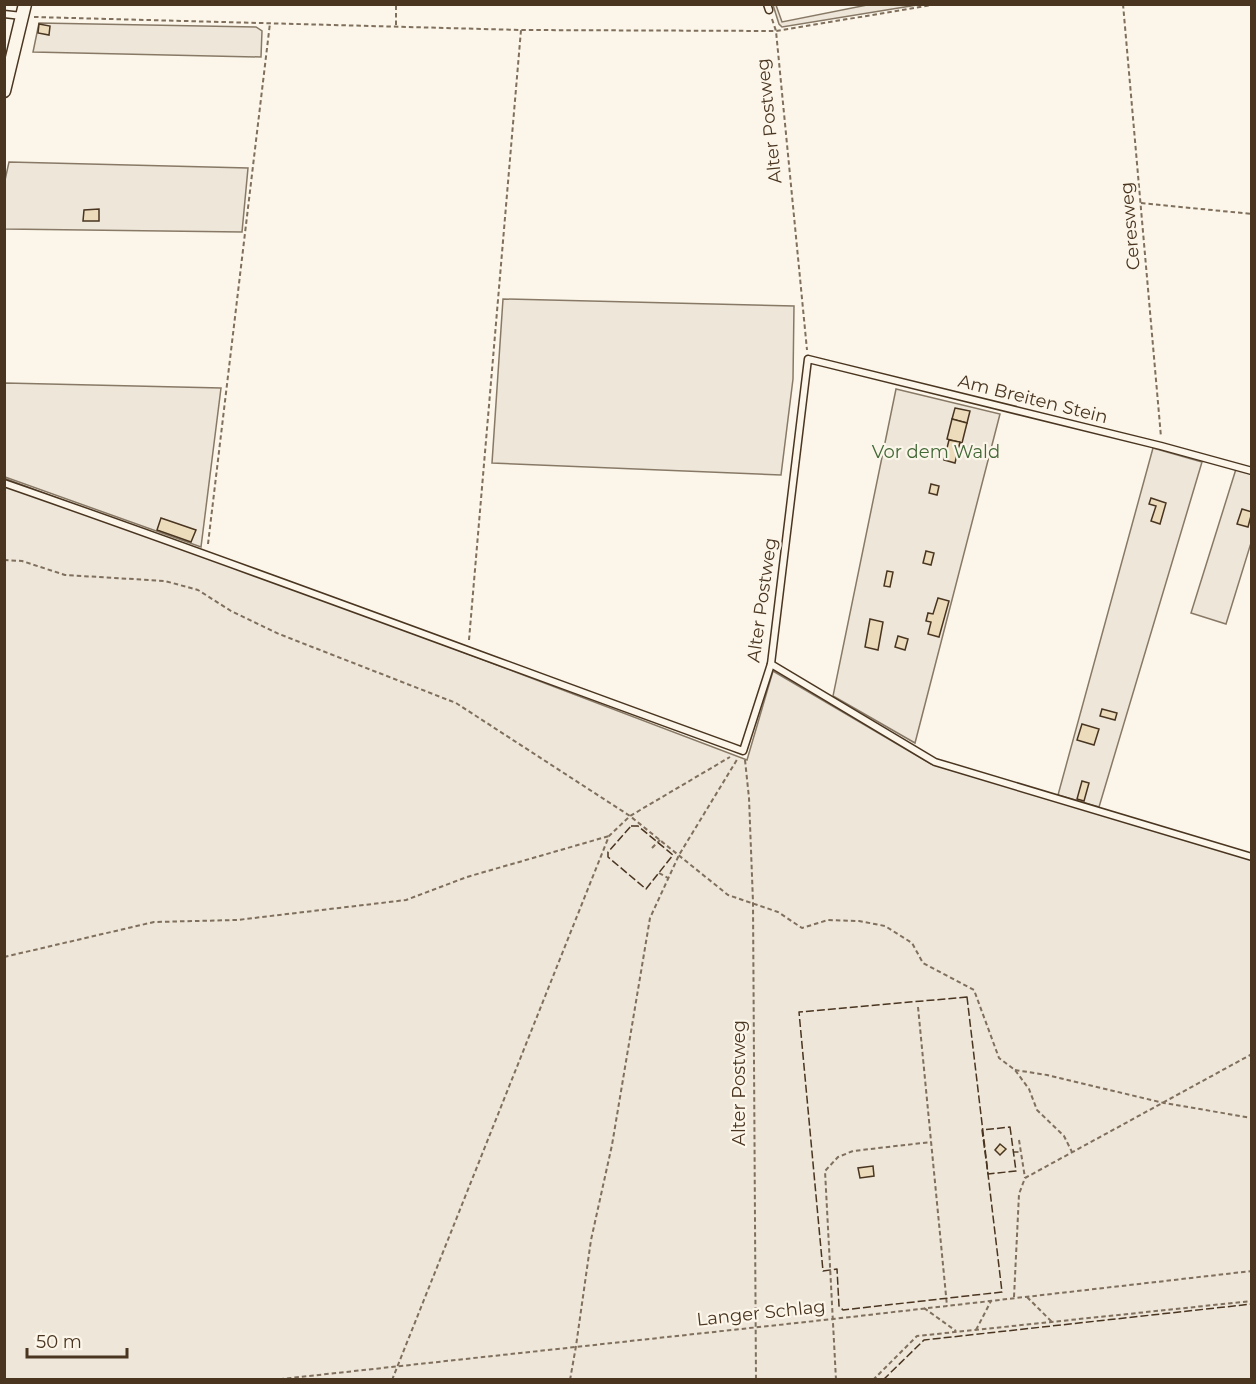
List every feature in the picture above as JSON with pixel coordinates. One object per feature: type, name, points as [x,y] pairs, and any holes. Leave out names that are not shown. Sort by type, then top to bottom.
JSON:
[{"type":"street","points":[[4,91],[24,11]]},
{"type":"lane","points":[[4,14],[24,11]]},
{"type":"lane","name":"Am Breiten Stein","points":[[808,359],[1161,446],[1251,471]]},
{"type":"lane","name":"Alter Postweg","points":[[743,751],[771,664],[808,359]]},
{"type":"lane","points":[[4,483],[207,553],[743,751]]},
{"type":"lane","points":[[771,664],[935,762],[1251,857]]},
{"type":"path","points":[[396,4],[396,25]]},
{"type":"path","points":[[24,11],[521,30],[776,31],[938,4]]},
{"type":"path","name":"Ceresweg","points":[[1123,4],[1162,430],[1161,446]]},
{"type":"path","name":"Alter Postweg","points":[[768,7],[776,31],[808,359]]},
{"type":"path","points":[[207,553],[270,22]]},
{"type":"path","points":[[468,651],[521,30]]},
{"type":"path","points":[[1142,203],[1251,214]]},
{"type":"path","points":[[4,560],[22,561],[65,575],[165,581],[198,590],[231,611],[279,634],[456,703],[630,816],[728,895],[778,912],[802,928],[828,920],[859,921],[885,926],[912,943],[923,963],[974,990],[999,1058],[1015,1070],[1029,1089],[1037,1110],[1064,1137],[1072,1152]]},
{"type":"path","points":[[392,1380],[609,836],[630,816],[743,751]]},
{"type":"path","points":[[570,1380],[591,1240],[612,1145],[650,918],[679,855],[743,751]]},
{"type":"path","name":"Alter Postweg","points":[[743,751],[749,798],[753,902],[756,1380]]},
{"type":"path","points":[[4,957],[154,922],[237,920],[406,900],[467,877],[609,836]]},
{"type":"path","points":[[652,848],[660,840]]},
{"type":"path","points":[[659,873],[668,878]]},
{"type":"path","points":[[918,1007],[947,1306]]},
{"type":"path","points":[[1025,1178],[1251,1054]]},
{"type":"path","points":[[1015,1070],[1047,1075],[1164,1103],[1251,1118]]},
{"type":"path","points":[[1013,1298],[1019,1194],[1025,1178],[1019,1140]]},
{"type":"path","points":[[836,1380],[825,1171],[838,1157],[853,1151],[931,1142]]},
{"type":"path","points":[[1014,1152],[1021,1152]]},
{"type":"path","name":"Langer Schlag","points":[[272,1380],[1251,1271]]},
{"type":"path","points":[[1027,1297],[1052,1322]]},
{"type":"path","points":[[976,1330],[991,1301]]},
{"type":"path","points":[[873,1380],[917,1336],[1251,1301]]},
{"type":"path","points":[[924,1308],[957,1332]]},
{"type":"path","points":[[308,1380],[310,1376]]},
{"type":"green space","points":[[773,5],[776,5],[782,22],[867,5],[917,5],[782,27]]},
{"type":"green space","points":[[39,23],[256,27],[262,31],[261,57],[33,52]]},
{"type":"green space","points":[[9,162],[248,168],[242,232],[5,229],[5,180]]},
{"type":"green space","points":[[503,299],[794,306],[793,379],[781,475],[492,463]]},
{"type":"green space","points":[[5,383],[221,388],[201,547],[5,477]]},
{"type":"green space","name":"Vor dem Wald","points":[[896,389],[1000,414],[915,743],[833,696]]},
{"type":"green space","points":[[1153,448],[1202,462],[1099,807],[1058,795]]},
{"type":"green space","points":[[1236,469],[1251,474],[1251,543],[1226,624],[1191,613]]},
{"type":"green space","points":[[4,478],[747,760],[773,671],[931,764],[1251,859],[1251,1379],[5,1379]]},
{"type":"building","points":[[39,24],[50,26],[49,35],[38,33]]},
{"type":"building","points":[[99,209],[99,221],[83,221],[84,210]]},
{"type":"building","points":[[955,408],[970,411],[967,423],[952,419]]},
{"type":"building","points":[[952,419],[967,423],[962,443],[947,439]]},
{"type":"building","points":[[949,440],[960,442],[955,463],[944,460]]},
{"type":"building","points":[[931,484],[939,486],[937,495],[929,493]]},
{"type":"building","points":[[1151,498],[1166,503],[1160,524],[1151,521],[1156,506],[1149,504]]},
{"type":"building","points":[[1242,509],[1252,512],[1248,527],[1237,524]]},
{"type":"building","points":[[161,518],[196,530],[191,542],[157,530]]},
{"type":"building","points":[[926,551],[934,553],[931,565],[923,563]]},
{"type":"building","points":[[887,571],[893,572],[890,587],[884,586]]},
{"type":"building","points":[[938,598],[949,601],[939,637],[928,634],[931,622],[926,621],[928,613],[933,614]]},
{"type":"building","points":[[870,619],[883,622],[878,650],[865,647]]},
{"type":"building","points":[[898,636],[908,639],[905,650],[895,647]]},
{"type":"building","points":[[1102,709],[1117,713],[1115,720],[1100,716]]},
{"type":"building","points":[[1082,724],[1099,729],[1094,745],[1077,740]]},
{"type":"building","points":[[1082,781],[1089,783],[1084,801],[1077,799]]},
{"type":"building","points":[[1000,1144],[1006,1149],[1000,1155],[995,1150]]},
{"type":"building","points":[[873,1166],[874,1176],[860,1178],[858,1168]]},
{"type":"fence","points":[[631,826],[638,826],[673,855],[646,889],[608,857],[608,852],[631,826]]},
{"type":"fence","points":[[967,997],[1002,1292],[843,1310],[839,1306],[837,1269],[823,1271],[799,1012],[967,997]]},
{"type":"fence","points":[[1010,1127],[1016,1171],[988,1174],[982,1130],[1010,1127]]},
{"type":"fence","points":[[883,1380],[924,1340],[1252,1304]]}]
